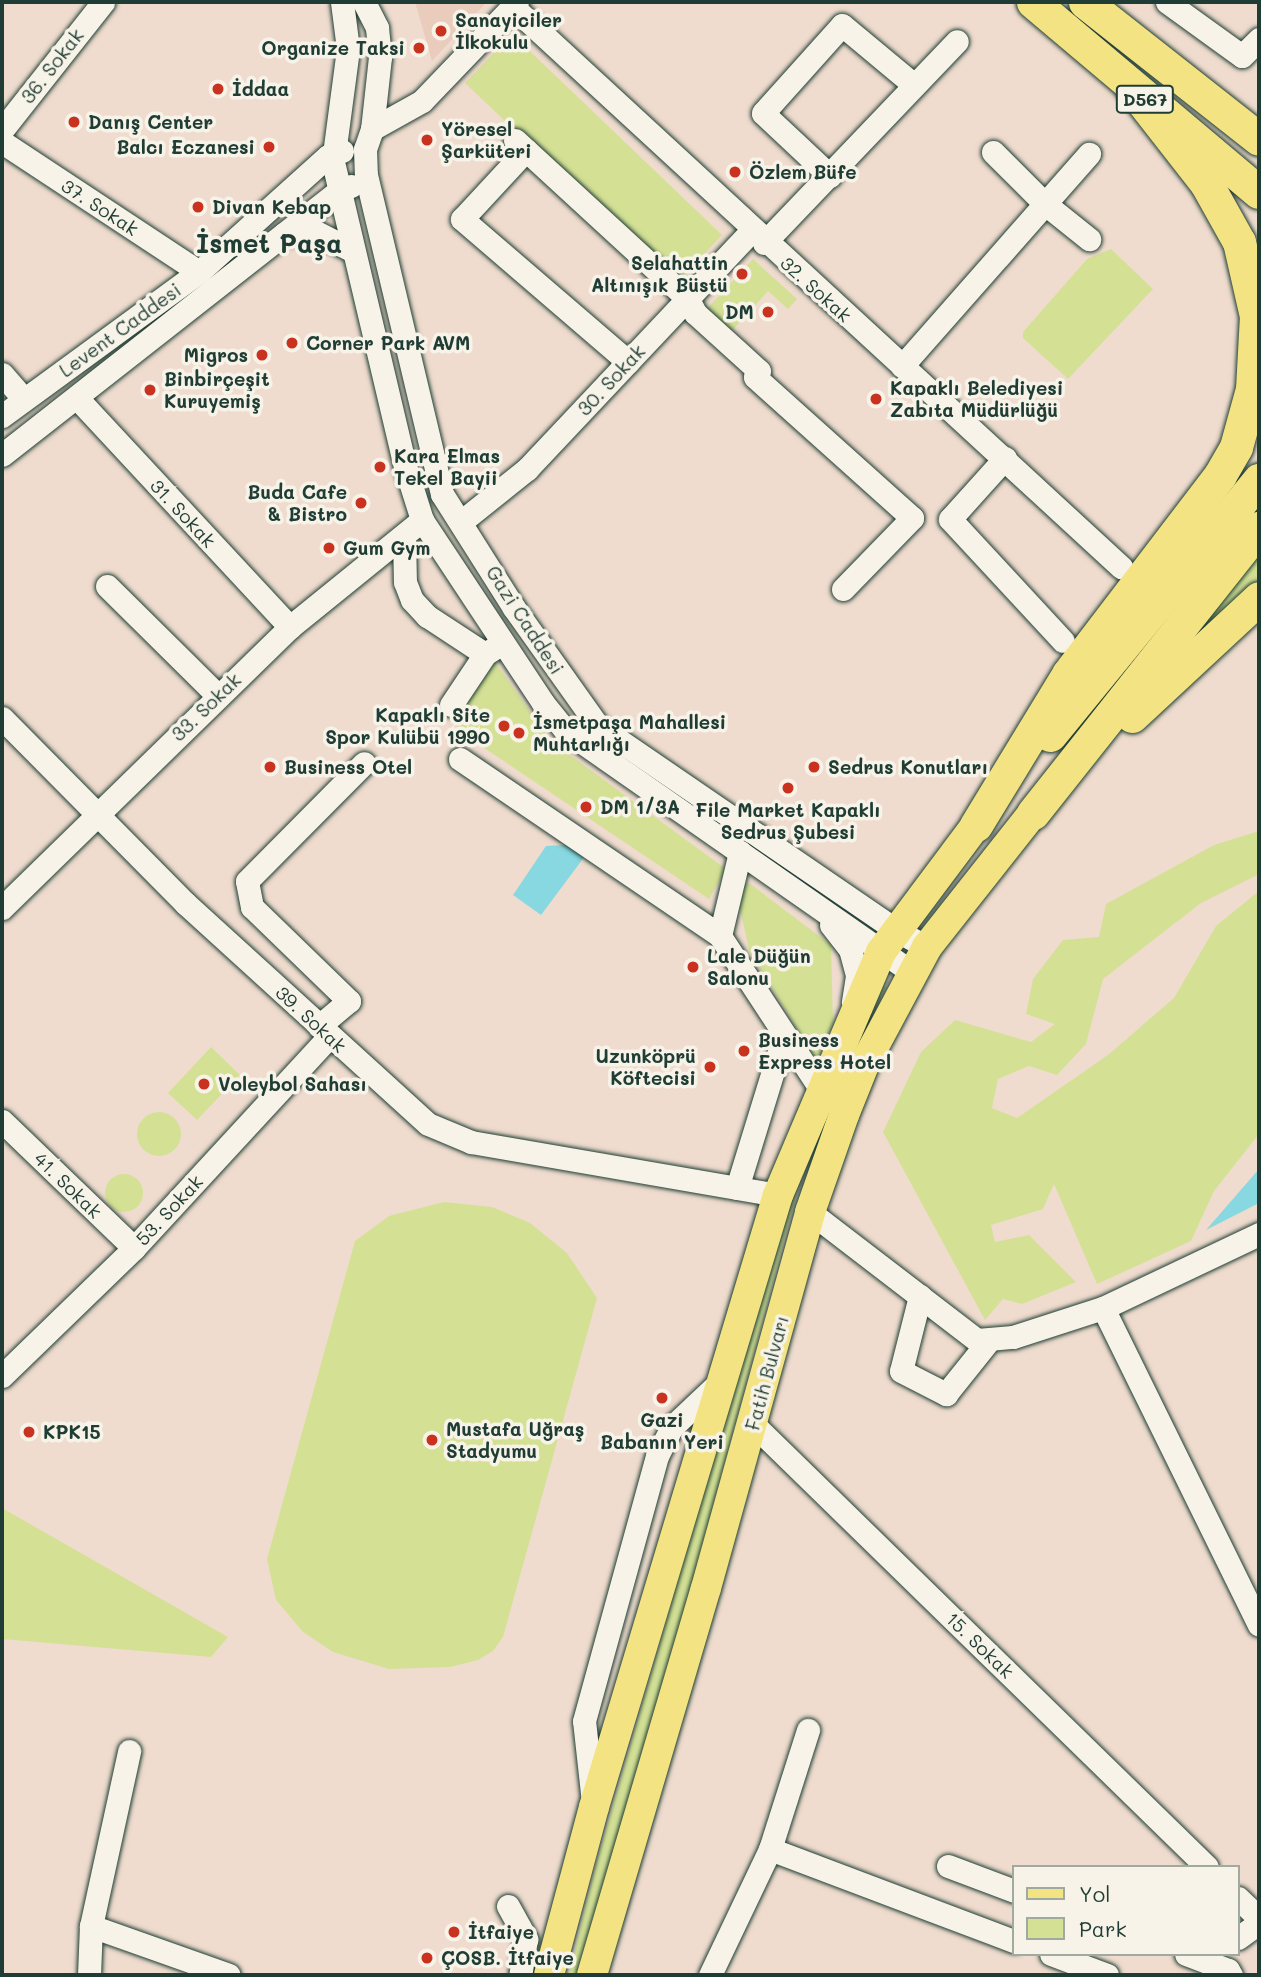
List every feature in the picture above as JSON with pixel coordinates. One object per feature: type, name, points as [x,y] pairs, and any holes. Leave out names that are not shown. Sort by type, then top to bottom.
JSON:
[{"type":"highway","name":"D567","points":[[1033,2],[1259,192]]},
{"type":"highway","name":"D567","points":[[1086,2],[1259,138]]},
{"type":"highway","points":[[976,825],[1068,674],[1220,475],[1236,447],[1252,389],[1256,316],[1239,242],[1206,183],[1131,87]]},
{"type":"highway","points":[[1033,813],[1208,568],[1259,480]]},
{"type":"highway","points":[[976,825],[1208,568],[1259,528]]},
{"type":"highway","points":[[1033,813],[1259,598]]},
{"type":"main road","name":"Fatih Bulvarı","points":[[592,1975],[753,1424],[810,1212],[864,1065],[920,959],[1033,813]]},
{"type":"main road","name":"Fatih Bulvarı","points":[[549,1975],[594,1807],[778,1195],[820,1088],[887,940],[976,825]]},
{"type":"street","name":"36. Sokak","points":[[2,130],[103,2]]},
{"type":"street","points":[[341,2],[348,49],[334,154],[339,191],[353,251],[422,520],[494,648],[566,731],[812,900],[920,959]]},
{"type":"street","name":"Gazi Caddesi","points":[[364,2],[379,37],[367,180],[439,484],[514,608],[598,726],[887,940]]},
{"type":"street","points":[[1167,2],[1251,61],[1259,40]]},
{"type":"street","name":"Levent Caddesi","points":[[2,416],[199,272],[334,154],[370,135],[422,101],[515,4]]},
{"type":"street","name":"32. Sokak","points":[[515,4],[758,237],[1005,458],[1121,568]]},
{"type":"street","points":[[830,176],[763,113],[842,25],[914,85]]},
{"type":"street","name":"30. Sokak","points":[[462,521],[527,470],[688,299],[830,176],[957,41]]},
{"type":"street","name":"37. Sokak","points":[[2,142],[199,272]]},
{"type":"street","points":[[628,362],[462,219],[521,145],[688,299],[695,313],[759,371],[755,377],[912,518],[844,589]]},
{"type":"street","points":[[993,152],[1044,202],[1089,239]]},
{"type":"street","points":[[902,366],[1089,154]]},
{"type":"street","name":"Levent Caddesi","points":[[2,455],[339,191],[367,180]]},
{"type":"street","points":[[284,234],[314,231],[353,251]]},
{"type":"street","points":[[2,374],[24,399]]},
{"type":"street","name":"31. Sokak","points":[[77,398],[290,628]]},
{"type":"street","points":[[1005,458],[950,519],[1063,641]]},
{"type":"street","name":"33. Sokak","points":[[2,908],[217,695],[290,628],[422,520]]},
{"type":"street","points":[[404,536],[405,582],[412,600],[427,616],[494,648]]},
{"type":"street","points":[[107,586],[217,695]]},
{"type":"street","points":[[451,705],[494,648]]},
{"type":"street","name":"39. Sokak","points":[[2,718],[94,815],[324,1032],[428,1124],[471,1142],[778,1195]]},
{"type":"street","points":[[460,759],[720,936],[820,1088]]},
{"type":"street","name":"53. Sokak","points":[[2,1376],[134,1248],[349,1001],[252,907],[247,881],[365,763]]},
{"type":"street","points":[[720,936],[740,852]]},
{"type":"street","points":[[812,900],[850,949],[857,976],[852,1014]]},
{"type":"street","points":[[737,1188],[784,1035]]},
{"type":"street","name":"41. Sokak","points":[[2,1121],[134,1248]]},
{"type":"street","points":[[810,1212],[977,1340],[1013,1337],[1102,1308],[1259,1234]]},
{"type":"street","points":[[920,1296],[901,1371],[946,1394],[990,1339]]},
{"type":"street","points":[[1102,1308],[1259,1625]]},
{"type":"street","points":[[594,1807],[584,1721],[657,1456],[672,1427],[723,1379]]},
{"type":"street","name":"15. Sokak","points":[[753,1424],[1205,1865]]},
{"type":"street","points":[[710,1975],[770,1849],[808,1730]]},
{"type":"street","points":[[89,1975],[91,1926],[128,1751]]},
{"type":"street","points":[[770,1849],[1012,1940]]},
{"type":"street","points":[[948,1866],[1012,1890]]},
{"type":"street","points":[[1240,1900],[1259,1921],[1240,1936]]},
{"type":"street","points":[[508,1906],[526,1939],[520,1975]]},
{"type":"street","points":[[91,1926],[229,1975]]},
{"type":"street","points":[[1056,1956],[1107,1975]]},
{"type":"street","points":[[1184,1975],[1201,1956],[1231,1975]]},
{"type":"shaded area","name":"Sanayiciler İlkokulu","points":[[415,2],[487,2],[432,61]]},
{"type":"green space","points":[[512,34],[722,235],[676,284],[465,83]]},
{"type":"green space","points":[[1111,249],[1153,289],[1068,379],[1023,338],[1023,332],[1087,259]]},
{"type":"green space","points":[[753,259],[797,299],[788,309],[768,291],[730,333],[705,311]]},
{"type":"green space","points":[[1259,549],[1259,583],[1161,676]]},
{"type":"green space","points":[[494,661],[552,742],[726,869],[709,899],[465,735],[452,721]]},
{"type":"green space","points":[[1259,831],[1259,874],[1201,903],[1103,979],[1086,1044],[1057,1075],[1029,1066],[998,1079],[992,1108],[1017,1118],[1108,1055],[1174,998],[1216,926],[1259,891],[1259,1134],[1214,1191],[1191,1241],[1097,1284],[1054,1184],[1043,1209],[991,1225],[995,1242],[1029,1235],[1076,1282],[1022,1304],[1003,1299],[985,1320],[883,1132],[921,1052],[955,1020],[1031,1042],[1055,1024],[1026,1014],[1033,979],[1063,940],[1099,937],[1106,904],[1214,845]]},
{"type":"green space","points":[[749,883],[831,945],[833,1023],[817,1060],[750,953],[735,888]]},
{"type":"green space","points":[[879,985],[886,988],[859,1033],[801,1177],[621,1851],[579,1975],[569,1975],[594,1872],[795,1175]]},
{"type":"green space","name":"Voleybol Sahası","points":[[211,1047],[240,1075],[197,1120],[168,1093]]},
{"type":"green space","points":[[159,1112],[168,1113],[175,1118],[180,1125],[180,1143],[175,1150],[168,1155],[159,1156],[150,1155],[143,1150],[138,1143],[137,1134],[138,1125],[143,1118],[150,1113]]},
{"type":"green space","points":[[124,1174],[137,1180],[143,1193],[137,1206],[124,1212],[111,1206],[105,1193],[111,1180]]},
{"type":"green space","name":"Mustafa Uğraş Stadyumu","points":[[444,1202],[492,1207],[530,1223],[567,1253],[597,1298],[503,1637],[493,1651],[478,1660],[450,1667],[389,1669],[333,1652],[303,1632],[276,1600],[267,1559],[355,1241],[389,1216]]},
{"type":"green space","points":[[2,1508],[228,1637],[211,1657],[2,1639]]},
{"type":"water","points":[[566,845],[585,856],[541,915],[513,895],[546,846]]},
{"type":"water","points":[[1259,1169],[1259,1203],[1206,1230]]},
{"type":"place","name":"Sanayiciler İlkokulu","points":[[441,31]]},
{"type":"place","name":"Organize Taksi","points":[[419,48]]},
{"type":"place","name":"İddaa","points":[[218,89]]},
{"type":"place","name":"Danış Center","points":[[74,122]]},
{"type":"place","name":"Yöresel Şarküteri","points":[[427,140]]},
{"type":"place","name":"Balcı Eczanesi","points":[[269,147]]},
{"type":"place","name":"Özlem Büfe","points":[[735,172]]},
{"type":"place","name":"Divan Kebap","points":[[198,207]]},
{"type":"place","name":"Selahattin Altınışık Büstü","points":[[742,274]]},
{"type":"place","name":"DM","points":[[768,312]]},
{"type":"place","name":"Corner Park AVM","points":[[292,343]]},
{"type":"place","name":"Migros","points":[[262,355]]},
{"type":"place","name":"Binbirçeşit Kuruyemiş","points":[[150,390]]},
{"type":"place","name":"Kapaklı Belediyesi Zabıta Müdürlüğü","points":[[876,399]]},
{"type":"place","name":"Kara Elmas Tekel Bayii","points":[[380,467]]},
{"type":"place","name":"Buda Cafe & Bistro","points":[[361,503]]},
{"type":"place","name":"Gum Gym","points":[[329,548]]},
{"type":"place","name":"Kapaklı Site Spor Kulübü 1990","points":[[504,726]]},
{"type":"place","name":"İsmetpaşa Mahallesi Muhtarlığı","points":[[519,733]]},
{"type":"place","name":"Business Otel","points":[[270,767]]},
{"type":"place","name":"Sedrus Konutları","points":[[814,767]]},
{"type":"place","name":"File Market Kapaklı Sedrus Şubesi","points":[[788,788]]},
{"type":"place","name":"DM 1/3A","points":[[586,807]]},
{"type":"place","name":"Lale Düğün Salonu","points":[[693,967]]},
{"type":"place","name":"Business Express Hotel","points":[[744,1051]]},
{"type":"place","name":"Uzunköprü Köftecisi","points":[[710,1067]]},
{"type":"place","name":"Voleybol Sahası","points":[[204,1084]]},
{"type":"place","name":"Gazi Babanın Yeri","points":[[662,1398]]},
{"type":"place","name":"KPK15","points":[[29,1432]]},
{"type":"place","name":"Mustafa Uğraş Stadyumu","points":[[432,1440]]},
{"type":"place","name":"İtfaiye","points":[[454,1932]]},
{"type":"place","name":"ÇOSB. İtfaiye","points":[[427,1958]]},
{"type":"district","name":"İsmet Paşa","points":[[269,244]]}]
